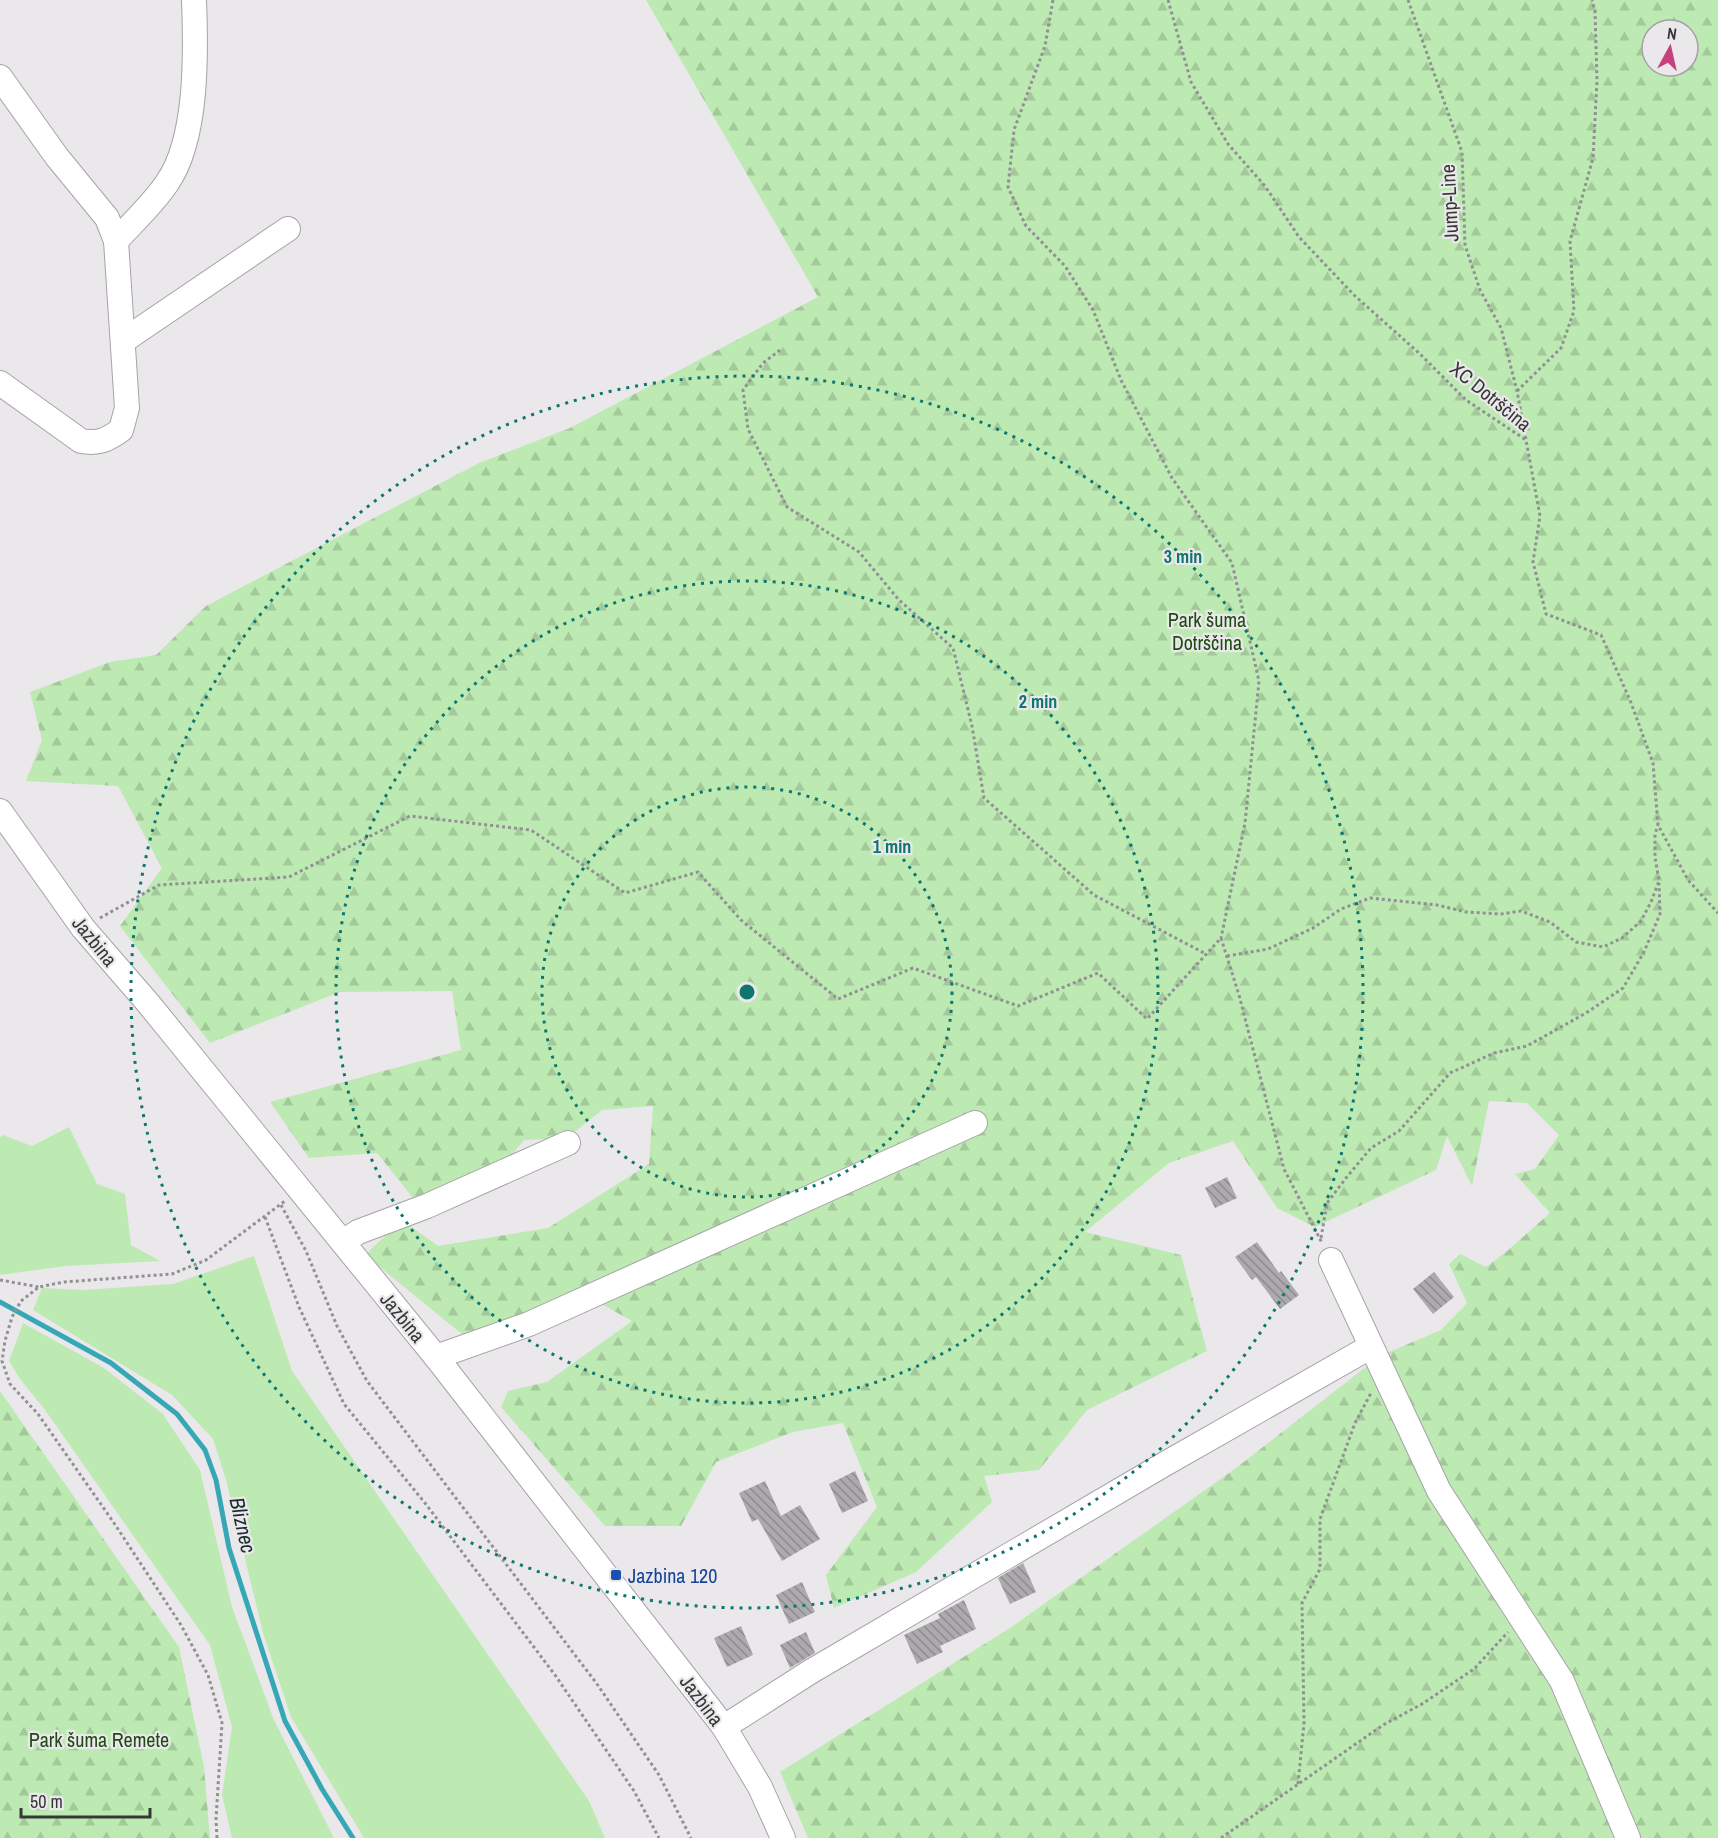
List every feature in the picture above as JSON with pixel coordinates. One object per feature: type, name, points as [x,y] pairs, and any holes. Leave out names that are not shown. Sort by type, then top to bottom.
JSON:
[{"type":"street","points":[[116,241],[169,181],[186,145],[193,95],[194,0]]},
{"type":"street","points":[[0,77],[57,157],[106,218],[116,241],[127,408],[121,430],[106,440],[95,443],[81,441],[0,383]]},
{"type":"street","points":[[123,341],[288,229]]},
{"type":"street","name":"Jazbina","points":[[0,811],[83,928],[148,1003],[436,1357],[724,1727],[760,1787],[783,1838]]},
{"type":"street","points":[[436,1357],[530,1324],[975,1123]]},
{"type":"street","points":[[343,1242],[358,1232],[427,1206],[568,1143]]},
{"type":"street","points":[[1326,1250],[1439,1491],[1562,1681],[1628,1838]]},
{"type":"street","points":[[724,1727],[820,1666],[1370,1347]]},
{"type":"path","points":[[1053,0],[1045,46],[1014,130],[1008,187],[1026,226],[1065,266],[1092,309],[1121,380],[1172,478],[1232,562],[1259,681],[1245,823],[1221,938],[1239,995],[1284,1169],[1326,1250]]},
{"type":"path","name":"XC Dotrščina","points":[[1168,0],[1191,82],[1228,144],[1265,186],[1299,237],[1355,296],[1419,353],[1466,400],[1526,440],[1540,516],[1533,562],[1546,614],[1601,635],[1630,700],[1653,763],[1658,825],[1688,880],[1718,913]]},
{"type":"path","name":"Jump-Line","points":[[1408,0],[1462,152],[1465,245],[1480,290],[1500,328],[1517,391],[1526,440]]},
{"type":"path","points":[[1517,391],[1561,348],[1574,311],[1570,241],[1593,158],[1597,92],[1595,11],[1592,0]]},
{"type":"path","points":[[780,350],[763,363],[743,390],[748,429],[787,507],[860,552],[899,600],[953,648],[972,726],[984,798],[1094,895],[1206,954]]},
{"type":"path","points":[[83,928],[159,885],[289,878],[410,816],[531,830],[625,893],[698,872],[741,920],[838,999],[913,968],[1018,1006],[1098,973],[1147,1019],[1221,938]]},
{"type":"path","points":[[1326,1250],[1327,1203],[1371,1148],[1399,1131],[1450,1073],[1494,1053],[1527,1046],[1586,1013],[1623,988],[1644,952],[1660,914],[1659,881],[1655,857],[1655,834],[1658,825]]},
{"type":"path","points":[[1227,956],[1268,949],[1313,928],[1341,909],[1370,898],[1437,905],[1466,912],[1501,914],[1521,911],[1550,922],[1576,942],[1603,947],[1622,938],[1641,921],[1659,881]]},
{"type":"path","points":[[0,1280],[39,1287],[64,1282],[172,1274],[206,1260],[281,1205],[298,1187]]},
{"type":"path","points":[[281,1205],[306,1251],[337,1326],[367,1381],[597,1684],[659,1775],[691,1838]]},
{"type":"path","points":[[265,1217],[298,1307],[344,1404],[425,1503],[555,1675],[634,1791],[659,1838]]},
{"type":"path","points":[[39,1287],[21,1301],[12,1317],[2,1361],[10,1384],[38,1414],[107,1514],[181,1625],[208,1675],[222,1723],[216,1819],[217,1838]]},
{"type":"path","points":[[1298,1784],[1304,1723],[1302,1603],[1320,1569],[1320,1519],[1355,1423],[1383,1374]]},
{"type":"path","points":[[1221,1838],[1383,1725],[1422,1704],[1474,1669],[1521,1617]]},
{"type":"green space","name":"Park šuma Dotrščina","points":[[646,0],[1718,0],[1718,1838],[808,1838],[780,1772],[1013,1626],[1236,1468],[1380,1356],[1441,1330],[1467,1303],[1449,1264],[1460,1254],[1486,1267],[1550,1213],[1515,1174],[1535,1169],[1559,1135],[1527,1103],[1489,1101],[1472,1186],[1447,1136],[1436,1170],[1315,1227],[1277,1208],[1233,1141],[1169,1163],[1085,1232],[1181,1255],[1207,1351],[1087,1410],[1039,1470],[984,1476],[992,1502],[916,1572],[834,1608],[826,1575],[877,1507],[843,1423],[793,1432],[716,1462],[681,1526],[605,1526],[501,1407],[508,1391],[547,1382],[632,1321],[596,1301],[463,1335],[365,1255],[402,1220],[438,1246],[548,1228],[649,1164],[653,1106],[602,1110],[567,1138],[524,1140],[487,1185],[418,1204],[377,1153],[309,1158],[270,1102],[461,1050],[452,991],[340,992],[210,1043],[120,926],[162,868],[118,786],[26,781],[42,740],[30,692],[110,662],[156,655],[206,606],[479,463],[570,428],[818,297]]},
{"type":"green space","points":[[69,1127],[97,1184],[125,1194],[131,1245],[160,1261],[66,1266],[0,1275],[0,1137],[3,1135],[32,1146]]},
{"type":"green space","points":[[254,1256],[292,1371],[589,1801],[605,1838],[364,1838],[291,1717],[263,1633],[226,1480],[213,1439],[172,1395],[33,1310],[42,1288],[83,1290],[173,1284]]},
{"type":"green space","points":[[23,1323],[104,1368],[163,1414],[200,1470],[232,1607],[274,1720],[334,1838],[232,1838],[222,1795],[232,1727],[210,1645],[9,1361]]},
{"type":"green space","name":"Park šuma Remete","points":[[0,1391],[179,1647],[204,1767],[210,1838],[0,1838]]},
{"type":"building","points":[[1227,1177],[1237,1198],[1215,1208],[1205,1188]]},
{"type":"building","points":[[1257,1242],[1279,1273],[1281,1271],[1299,1295],[1280,1309],[1256,1277],[1252,1280],[1235,1257]]},
{"type":"building","points":[[1434,1272],[1454,1297],[1433,1314],[1413,1289]]},
{"type":"building","points":[[855,1471],[868,1501],[842,1513],[829,1484]]},
{"type":"building","points":[[765,1481],[781,1516],[800,1505],[820,1539],[782,1561],[758,1519],[752,1522],[739,1493]]},
{"type":"building","points":[[1023,1563],[1036,1592],[1010,1604],[998,1578]]},
{"type":"building","points":[[802,1582],[815,1612],[789,1624],[776,1595]]},
{"type":"building","points":[[964,1600],[976,1629],[940,1646],[943,1652],[917,1664],[904,1635],[940,1618],[938,1614]]},
{"type":"building","points":[[741,1626],[753,1655],[727,1667],[714,1638]]},
{"type":"building","points":[[806,1632],[815,1653],[790,1668],[780,1645]]},
{"type":"waterway","name":"Bliznec","points":[[0,1302],[111,1363],[177,1414],[205,1450],[216,1480],[229,1548],[285,1721],[322,1789],[353,1838]]},
{"type":"place","name":"Jazbina 120","points":[[616,1575]]}]
